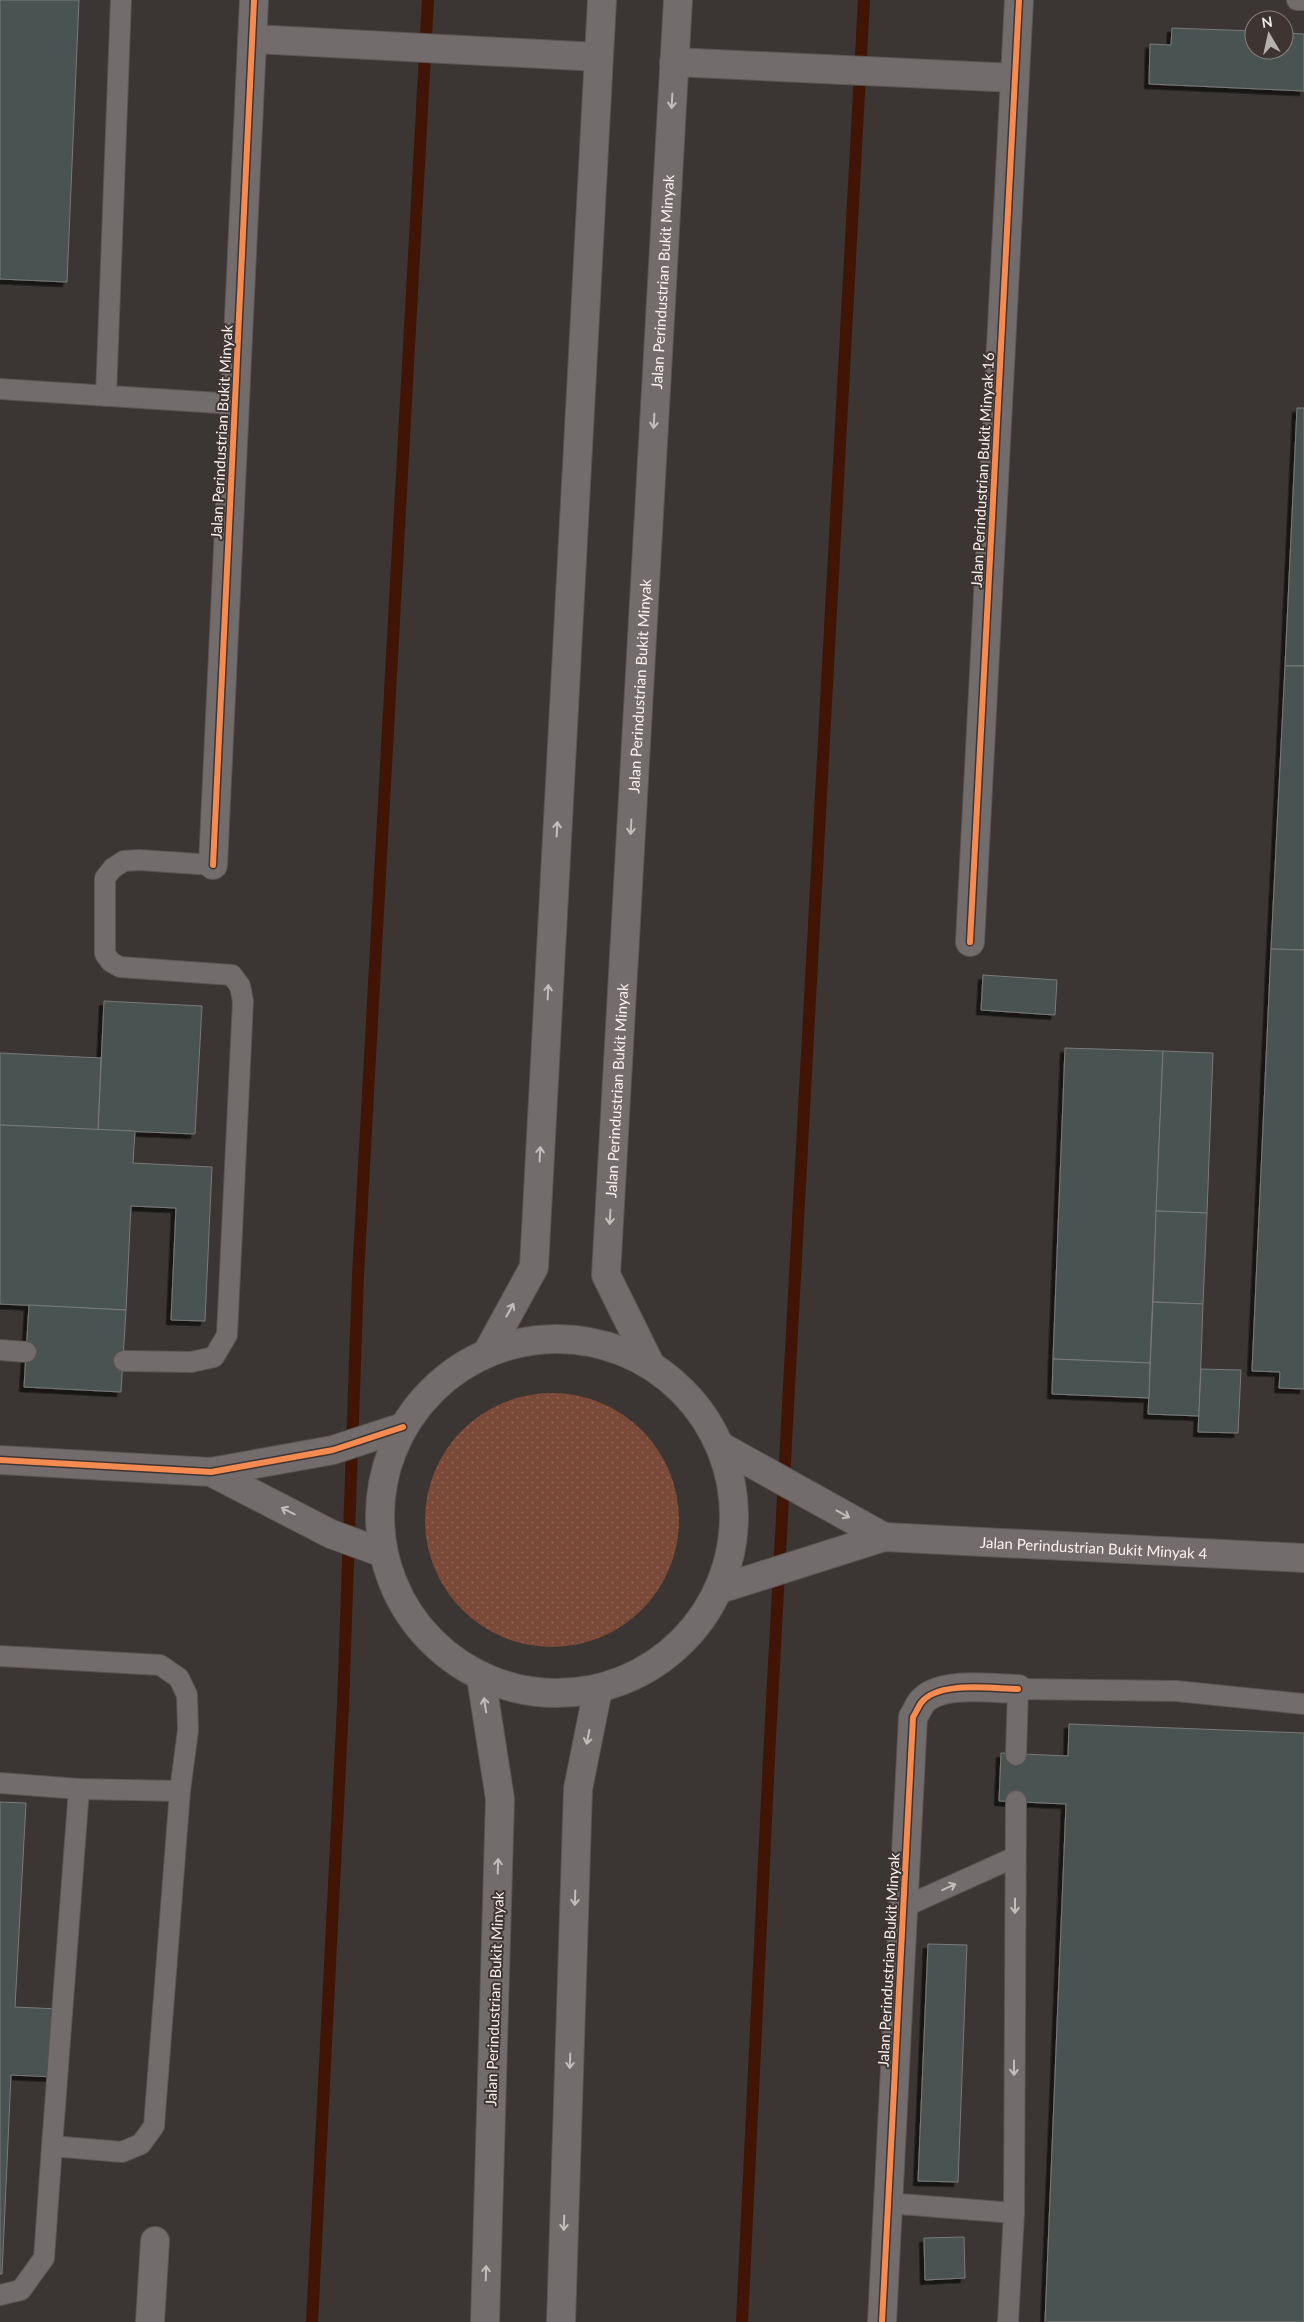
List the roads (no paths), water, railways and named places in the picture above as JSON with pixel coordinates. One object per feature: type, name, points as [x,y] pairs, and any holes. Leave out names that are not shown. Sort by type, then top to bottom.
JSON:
[{"type":"main road","name":"Jalan Perindustrian Bukit Minyak","points":[[213,865],[254,0]]},
{"type":"main road","points":[[486,1353],[534,1266],[602,0]]},
{"type":"main road","name":"Jalan Perindustrian Bukit Minyak","points":[[650,1364],[606,1275],[678,0]]},
{"type":"main road","name":"Jalan Perindustrian Bukit Minyak 16","points":[[970,942],[1019,0]]},
{"type":"main road","points":[[252,39],[386,48],[598,57]]},
{"type":"main road","points":[[674,62],[1015,78]]},
{"type":"main road","points":[[541,1339],[598,1343],[650,1364],[693,1400],[722,1447],[735,1496],[733,1547],[720,1589],[697,1626],[652,1666],[598,1689],[538,1693],[481,1677],[432,1643],[397,1595],[373,1550],[386,1466],[403,1427],[439,1383],[486,1353],[541,1339]]},
{"type":"main road","points":[[0,1460],[211,1472],[333,1450],[403,1427]]},
{"type":"main road","points":[[722,1447],[884,1538]]},
{"type":"main road","points":[[211,1472],[331,1534],[373,1550]]},
{"type":"main road","points":[[720,1589],[884,1538]]},
{"type":"main road","name":"Jalan Perindustrian Bukit Minyak 4","points":[[884,1538],[1304,1558]]},
{"type":"main road","name":"Jalan Perindustrian Bukit Minyak","points":[[481,1677],[500,1799],[485,2322]]},
{"type":"main road","name":"Jalan Perindustrian Bukit Minyak","points":[[882,2322],[914,1717],[922,1702],[935,1693],[953,1688],[1018,1689]]},
{"type":"main road","points":[[561,2322],[578,1789],[598,1689]]},
{"type":"main road","points":[[150,2322],[154,2241]]},
{"type":"lane","points":[[106,396],[121,0]]},
{"type":"lane","points":[[1297,0],[1304,0]]},
{"type":"lane","points":[[0,390],[235,404]]},
{"type":"lane","points":[[124,1362],[191,1362],[214,1357],[227,1335],[243,1001],[240,986],[232,975],[120,966],[111,962],[105,954],[105,878],[113,868],[124,860],[213,865]]},
{"type":"lane","points":[[0,1350],[26,1352]]},
{"type":"lane","points":[[0,1656],[160,1666],[179,1678],[187,1695],[188,1730],[180,1791],[154,2126],[141,2144],[122,2152],[52,2146]]},
{"type":"lane","points":[[1016,1755],[1018,1689],[1176,1691],[1304,1704]]},
{"type":"lane","points":[[0,1783],[79,1789],[180,1791]]},
{"type":"lane","points":[[0,2295],[21,2290],[44,2258],[79,1789]]},
{"type":"lane","points":[[1008,2322],[1014,2213],[1016,1801]]},
{"type":"lane","points":[[904,1907],[1015,1857]]},
{"type":"lane","points":[[887,2203],[1014,2213]]},
{"type":"waterway","points":[[312,2322],[343,1706],[358,1276],[428,0]]},
{"type":"waterway","points":[[742,2322],[769,1757],[864,0]]}]
